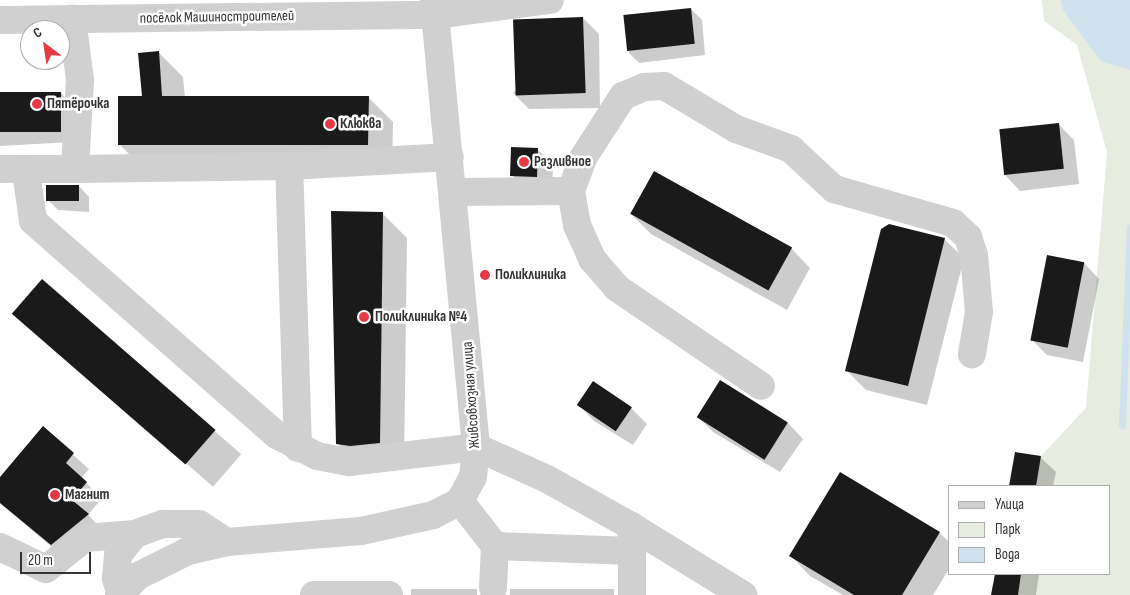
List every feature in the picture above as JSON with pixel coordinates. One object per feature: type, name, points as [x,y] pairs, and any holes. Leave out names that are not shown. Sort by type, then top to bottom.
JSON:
[{"type":"street","name":"посёлок Машиностроителей","points":[[8,13],[72,19],[434,8],[550,0]]},
{"type":"street","name":"Живсовхозная улица","points":[[434,8],[454,192],[476,447],[473,477],[460,501]]},
{"type":"street","points":[[72,19],[80,80],[76,169]]},
{"type":"street","points":[[761,386],[617,288],[592,259],[577,225],[571,191],[583,158],[623,96],[644,87],[664,86],[736,129],[791,149],[834,190],[953,224],[968,237],[974,255],[979,312],[972,354]]},
{"type":"street","points":[[450,157],[289,166],[13,170],[33,221],[277,435],[298,448],[349,462],[476,447],[547,479],[632,539],[743,595]]},
{"type":"street","points":[[289,166],[298,448]]},
{"type":"street","points":[[454,192],[571,191]]},
{"type":"street","points":[[120,594],[138,576],[158,563],[188,551],[227,542],[403,524],[433,515],[460,501],[495,546],[493,588]]},
{"type":"street","points":[[0,548],[46,569],[85,538],[135,534],[163,524],[199,524],[227,542]]},
{"type":"street","points":[[120,594],[116,578],[118,555],[135,534]]},
{"type":"street","points":[[495,546],[632,539]]},
{"type":"street","points":[[632,539],[632,595]]},
{"type":"street","points":[[314,595],[389,595]]},
{"type":"green space","points":[[1042,0],[1130,0],[1130,595],[1018,595],[1021,575],[1110,575],[1110,485],[1036,485],[1041,456],[1086,408],[1107,152],[1077,45],[1044,21]]},
{"type":"water","points":[[1061,0],[1130,0],[1130,70],[1101,61],[1063,10]]},
{"type":"building","points":[[691,8],[695,44],[627,51],[623,15]]},
{"type":"building","points":[[583,17],[586,93],[516,95],[513,19]]},
{"type":"building","points":[[159,51],[162,96],[369,96],[368,145],[118,145],[118,96],[142,96],[138,53]]},
{"type":"building","points":[[0,92],[61,92],[61,132],[0,132]]},
{"type":"building","points":[[1059,123],[1064,169],[1004,175],[999,129]]},
{"type":"building","name":"Разливное","points":[[511,147],[538,148],[537,177],[510,176]]},
{"type":"building","points":[[654,171],[792,248],[768,290],[630,214]]},
{"type":"building","points":[[46,185],[79,185],[79,201],[46,201]]},
{"type":"building","points":[[331,211],[383,212],[380,443],[350,446],[336,444]]},
{"type":"building","points":[[889,224],[945,238],[908,386],[845,371],[881,229]]},
{"type":"building","points":[[1047,255],[1084,262],[1068,348],[1030,340]]},
{"type":"building","points":[[42,279],[216,430],[185,465],[12,314]]},
{"type":"building","points":[[720,380],[788,422],[765,460],[697,417]]},
{"type":"building","points":[[593,381],[632,407],[616,431],[577,405]]},
{"type":"building","points":[[43,426],[74,453],[66,463],[87,482],[72,500],[89,514],[51,545],[0,503],[0,477]]},
{"type":"building","points":[[1015,452],[1041,456],[1036,485],[1009,485]]},
{"type":"building","points":[[840,472],[940,532],[902,595],[854,595],[789,556]]},
{"type":"building","points":[[995,575],[1021,575],[1018,595],[991,595]]},
{"type":"waterway","points":[[1122,425],[1130,227]]},
{"type":"place","name":"Пятёрочка","points":[[37,104]]},
{"type":"place","name":"Клюква","points":[[330,124]]},
{"type":"place","name":"Разливное","points":[[524,162]]},
{"type":"place","name":"Поликлиника","points":[[485,275]]},
{"type":"place","name":"Поликлиника №4","points":[[364,317]]},
{"type":"place","name":"Магнит","points":[[55,495]]}]
